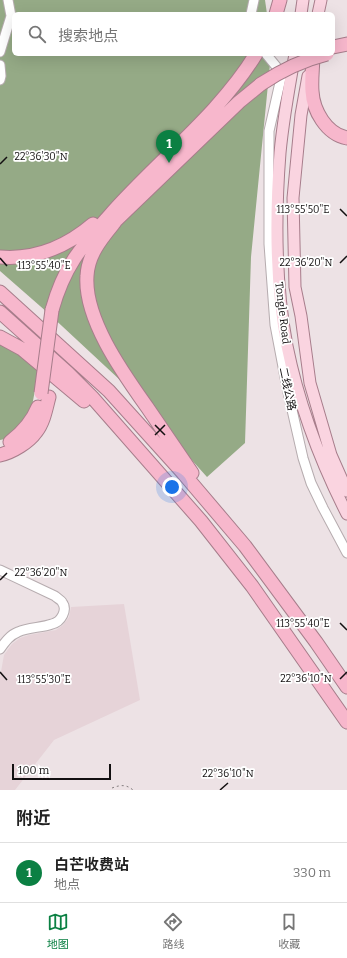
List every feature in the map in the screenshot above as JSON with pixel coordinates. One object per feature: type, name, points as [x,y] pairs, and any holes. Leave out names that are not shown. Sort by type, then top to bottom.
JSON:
[{"type":"highway","points":[[277,12],[280,0]]},
{"type":"highway","points":[[335,47],[347,44]]},
{"type":"highway","points":[[335,53],[347,51]]},
{"type":"highway","points":[[0,455],[6,454],[22,444],[36,432],[45,414],[45,395],[60,284],[73,259],[90,237],[129,193],[227,94],[257,56]]},
{"type":"highway","points":[[200,122],[281,65],[303,56]]},
{"type":"highway","points":[[312,56],[312,91],[318,115],[333,132],[347,138]]},
{"type":"highway","points":[[55,315],[78,266],[95,242],[259,81],[320,56]]},
{"type":"highway","points":[[0,257],[29,256],[59,247],[78,237],[129,193]]},
{"type":"highway","points":[[115,222],[99,243],[88,267],[88,290],[96,321],[113,355],[134,388],[245,546],[316,642],[347,687]]},
{"type":"highway","points":[[0,292],[109,391],[183,473],[245,546]]},
{"type":"highway","points":[[0,312],[68,373],[135,445],[202,521],[252,586],[347,722]]},
{"type":"highway","points":[[0,337],[17,345],[36,359],[135,445]]},
{"type":"highway","points":[[0,446],[8,444],[21,434],[31,422],[45,395]]},
{"type":"main road","points":[[301,12],[303,0]]},
{"type":"main road","points":[[318,12],[321,0]]},
{"type":"main road","name":"Tongle Road","points":[[295,56],[285,111],[280,160],[276,242],[282,312],[288,352],[305,414],[323,463],[347,514]]},
{"type":"main road","name":"Tongle Road","points":[[312,56],[301,115],[293,198],[295,287],[301,316],[310,383],[331,455],[347,491]]},
{"type":"street","points":[[0,52],[11,16],[8,0]]},
{"type":"street","points":[[251,12],[254,0]]},
{"type":"street","name":"二线公路","points":[[259,56],[280,71],[281,78],[269,132],[269,244],[275,325],[287,388],[303,458],[317,496],[347,554]]},
{"type":"street","points":[[0,65],[0,80]]},
{"type":"street","points":[[0,570],[55,596],[62,602],[65,608],[59,620],[53,624],[27,628],[17,632],[7,640],[0,649]]},
{"type":"path","points":[[112,788],[119,785],[126,786],[133,790]]},
{"type":"shaded area","points":[[124,604],[140,700],[54,740],[15,790],[0,790],[0,677],[4,655],[12,644],[20,638],[56,630],[63,625],[69,617],[71,607]]},
{"type":"green space","points":[[0,0],[265,0],[267,12],[12,12],[12,56],[271,56],[251,257],[245,443],[207,477],[120,380],[0,271]]},
{"type":"green space","points":[[0,344],[8,347],[39,369],[32,406],[26,419],[5,439],[0,440]]},
{"type":"place","name":"白芒收费站","points":[[169,163]]}]
